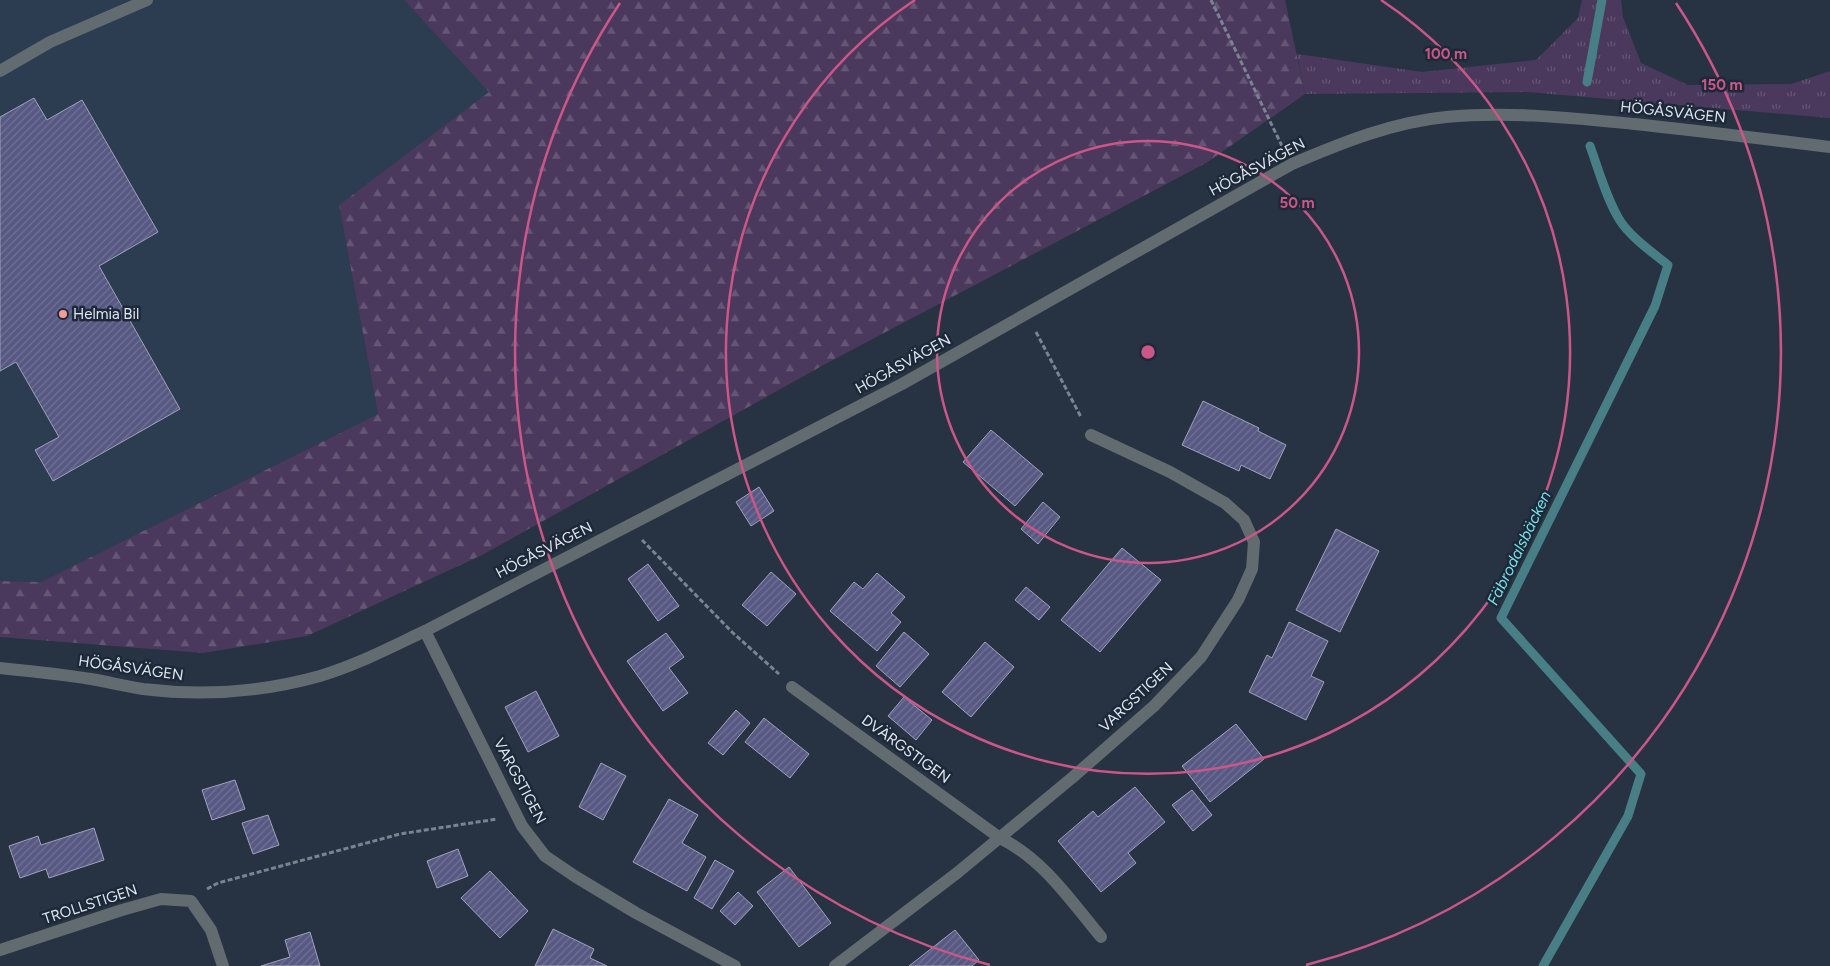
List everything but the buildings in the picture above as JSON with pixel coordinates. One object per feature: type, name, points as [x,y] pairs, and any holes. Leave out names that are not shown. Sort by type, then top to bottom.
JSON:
[{"type":"street","points":[[0,71],[50,42],[148,0]]},
{"type":"street","name":"HÖGÅSVÄGEN","points":[[0,668],[73,676],[143,689],[190,692],[236,690],[281,685],[321,675],[368,658],[425,631],[893,388],[1292,164],[1342,142],[1398,126],[1445,117],[1499,114],[1553,116],[1830,147]]},
{"type":"street","name":"VARGSTIGEN","points":[[835,966],[1000,838],[1074,777],[1147,712],[1201,657],[1238,600],[1252,569],[1254,542],[1244,520],[1225,503],[1170,472],[1091,435]]},
{"type":"street","name":"VARGSTIGEN","points":[[425,631],[522,826],[545,856],[636,913],[735,966]]},
{"type":"street","name":"DVÄRGSTIGEN","points":[[792,687],[1043,868],[1101,937]]},
{"type":"street","name":"TROLLSTIGEN","points":[[0,950],[161,899],[191,901]]},
{"type":"street","points":[[191,901],[211,930],[224,966]]},
{"type":"path","points":[[1211,0],[1257,97],[1292,164]]},
{"type":"path","points":[[1026,313],[1091,435]]},
{"type":"path","points":[[628,526],[732,632],[792,687]]},
{"type":"path","points":[[191,901],[218,883],[353,846],[434,827],[517,816]]},
{"type":"shaded area","points":[[0,0],[404,0],[490,92],[339,205],[378,414],[41,582],[0,581]]},
{"type":"green space","points":[[404,0],[1285,0],[1305,94],[1206,163],[829,362],[482,555],[307,636],[203,653],[0,637],[0,581],[41,582],[378,414],[339,205],[489,92]]},
{"type":"green space","points":[[1582,0],[1621,0],[1623,17],[1641,63],[1688,85],[1791,84],[1830,71],[1830,118],[1528,92],[1305,94],[1297,54],[1422,72],[1536,60],[1578,18]]},
{"type":"waterway","name":"Fäbrodalsbäcken","points":[[1587,82],[1602,0]]},
{"type":"waterway","name":"Fäbrodalsbäcken","points":[[1543,966],[1628,816],[1641,774],[1501,618],[1655,306],[1668,265],[1635,238],[1619,219],[1606,193],[1590,146]]},
{"type":"place","name":"Helmia Bil","points":[[63,314]]}]
